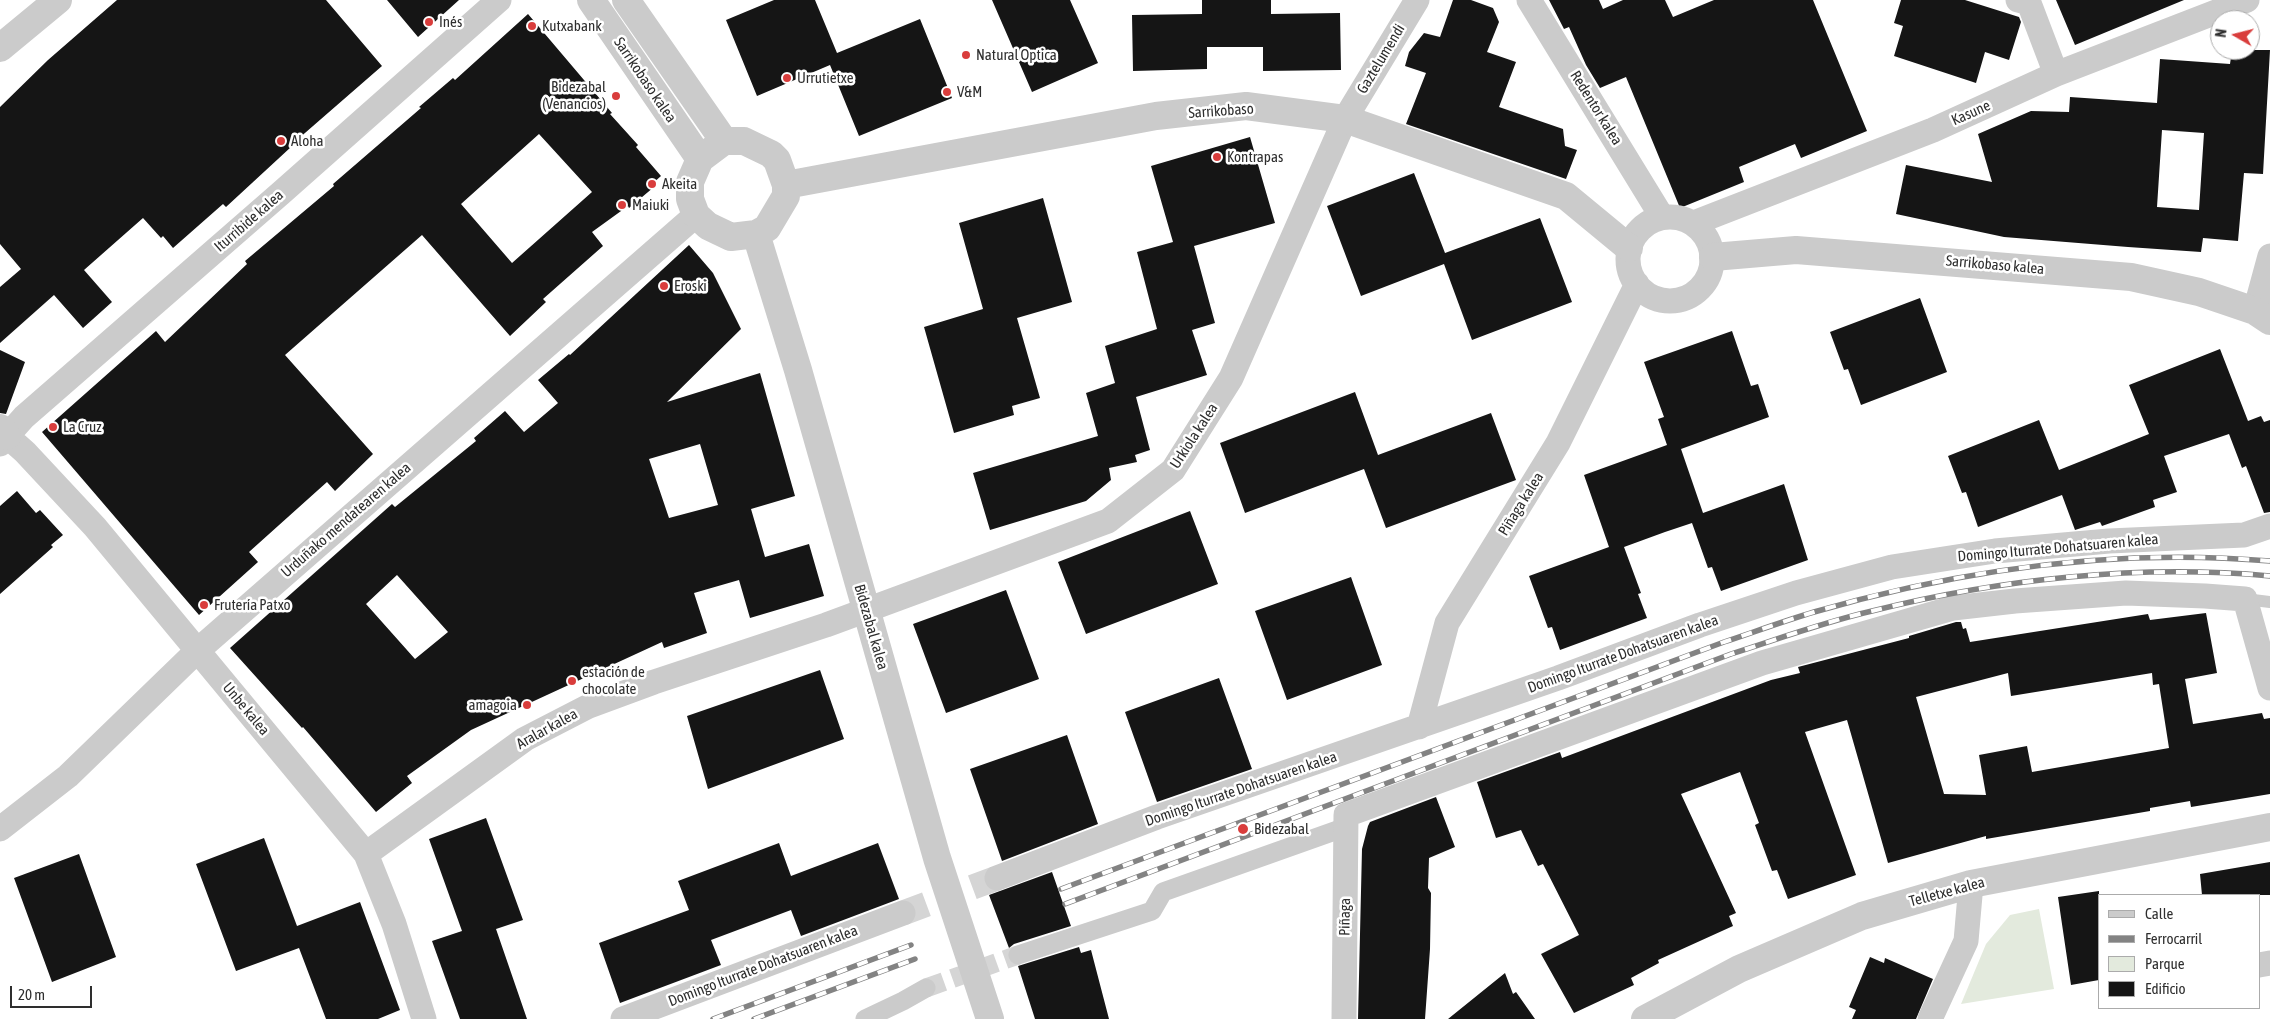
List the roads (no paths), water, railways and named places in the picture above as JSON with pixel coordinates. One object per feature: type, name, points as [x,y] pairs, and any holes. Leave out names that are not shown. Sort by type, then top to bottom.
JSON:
[{"type":"street","name":"Iturribide kalea","points":[[2,436],[499,0]]},
{"type":"street","name":"Sarrikobaso kalea","points":[[591,0],[700,159]]},
{"type":"street","name":"Sarrikobaso kalea","points":[[626,0],[724,142]]},
{"type":"street","name":"Gaztelumendi","points":[[1345,119],[1416,0]]},
{"type":"street","name":"Redentor kalea","points":[[1529,0],[1662,217]]},
{"type":"street","points":[[2018,0],[2029,3],[2056,74]]},
{"type":"street","name":"Kasune","points":[[1694,223],[1933,130],[2056,74],[2247,0]]},
{"type":"street","points":[[0,48],[45,4]]},
{"type":"street","name":"Sarrikobaso","points":[[786,185],[1156,116],[1246,106],[1345,119],[1566,196],[1629,248]]},
{"type":"street","name":"Urkiola kalea","points":[[866,611],[1108,521],[1173,470],[1231,378],[1345,119]]},
{"type":"street","points":[[744,141],[771,154],[777,160],[786,185],[786,196],[767,228],[756,234],[731,237],[708,226],[696,215],[690,199],[690,182],[700,159],[724,142],[744,141]]},
{"type":"street","name":"Urduñako mendatearen kalea","points":[[0,829],[68,776],[197,651],[696,215]]},
{"type":"street","points":[[1662,217],[1680,217],[1694,223],[1710,242],[1713,257],[1711,271],[1704,284],[1697,292],[1684,299],[1662,300],[1650,296],[1637,284],[1628,263],[1629,248],[1637,232],[1645,224],[1662,217]]},
{"type":"street","name":"Bidezabal kalea","points":[[756,234],[798,370],[938,858],[990,1019]]},
{"type":"street","name":"Sarrikobaso kalea","points":[[1713,257],[1796,250],[2131,277],[2199,292],[2263,316]]},
{"type":"street","points":[[2263,316],[2270,256]]},
{"type":"street","name":"Piñaga kalea","points":[[1419,727],[1447,623],[1558,443],[1637,284]]},
{"type":"street","name":"Unbe kalea","points":[[2,436],[25,452],[94,527],[366,854],[394,924],[424,1019]]},
{"type":"street","name":"Domingo Iturrate Dohatsuaren kalea","points":[[997,878],[1157,817],[1419,727],[1700,625],[1796,593],[1892,567],[2014,549],[2109,541],[2244,535],[2270,526]]},
{"type":"street","points":[[1018,955],[1152,911],[1163,892],[1762,663],[1953,608],[2015,601],[2126,593],[2205,596],[2245,600],[2270,688]]},
{"type":"street","name":"Aralar kalea","points":[[366,854],[525,739],[589,706],[654,682],[866,611]]},
{"type":"street","name":"Piñaga","points":[[1344,1019],[1346,821]]},
{"type":"street","name":"Telletxe kalea","points":[[1645,1019],[1739,969],[1862,916],[1972,884],[2270,827]]},
{"type":"street","points":[[1930,1019],[1966,941],[1972,884]]},
{"type":"street","name":"Domingo Iturrate Dohatsuaren kalea","points":[[623,1019],[903,913]]},
{"type":"street","points":[[865,1019],[926,988]]},
{"type":"lane","points":[[2245,600],[2270,602]]},
{"type":"tunnel","points":[[903,913],[997,878]]},
{"type":"tunnel","points":[[926,988],[1018,955]]},
{"type":"railway","points":[[1061,889],[1724,642],[1814,612],[1926,584],[2040,566],[2097,560],[2155,557],[2270,561]]},
{"type":"railway","points":[[1065,904],[1731,654],[1854,615],[1970,590],[2070,577],[2170,572],[2270,576]]},
{"type":"railway","points":[[713,1019],[911,945]]},
{"type":"railway","points":[[754,1019],[915,959]]},
{"type":"place","name":"Inés","points":[[429,22]]},
{"type":"place","name":"Kutxabank","points":[[532,26]]},
{"type":"place","name":"Natural Optica","points":[[966,55]]},
{"type":"place","name":"Urrutietxe","points":[[787,78]]},
{"type":"place","name":"V&M","points":[[947,92]]},
{"type":"place","name":"Bidezabal (Venancios)","points":[[616,96]]},
{"type":"place","name":"Aloha","points":[[281,141]]},
{"type":"place","name":"Kontrapas","points":[[1217,157]]},
{"type":"place","name":"Akeita","points":[[652,184]]},
{"type":"place","name":"Maiuki","points":[[622,205]]},
{"type":"place","name":"Eroski","points":[[664,286]]},
{"type":"place","name":"La Cruz","points":[[53,427]]},
{"type":"place","name":"Frutería Patxo","points":[[204,605]]},
{"type":"place","name":"estación de chocolate","points":[[572,681]]},
{"type":"place","name":"amagoia","points":[[527,705]]},
{"type":"place","name":"Bidezabal","points":[[1243,829]]}]
